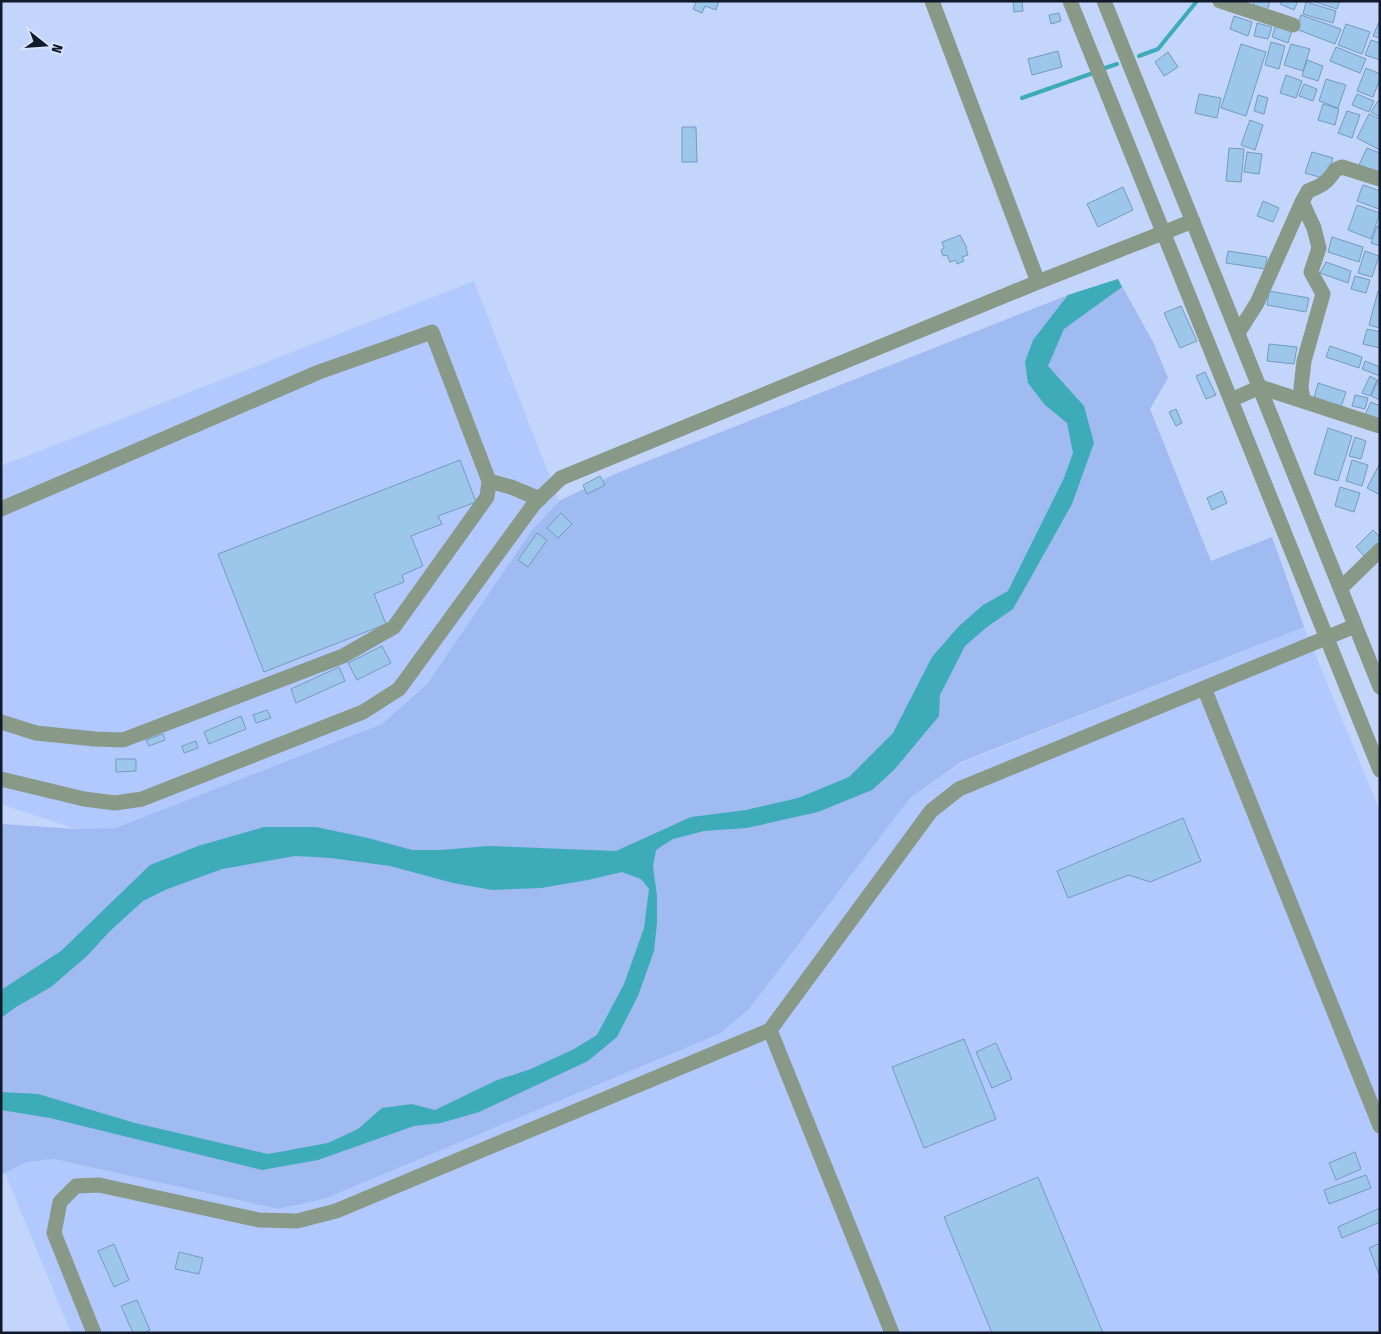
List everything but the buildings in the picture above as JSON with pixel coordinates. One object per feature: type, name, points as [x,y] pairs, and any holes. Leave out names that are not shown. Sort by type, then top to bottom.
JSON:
[{"type":"street","points":[[932,1],[1038,282]]},
{"type":"street","points":[[1070,1],[1380,770]]},
{"type":"street","points":[[1104,1],[1380,687]]},
{"type":"street","points":[[1220,1],[1293,25]]},
{"type":"street","points":[[1238,333],[1257,303],[1308,191],[1329,180],[1335,170],[1342,167],[1380,179]]},
{"type":"street","points":[[1302,202],[1314,228],[1319,248],[1311,272],[1323,294],[1304,362],[1301,387],[1303,400]]},
{"type":"street","points":[[1,779],[84,799],[115,803],[142,799],[363,712],[399,689],[540,499],[561,478],[1038,282],[1193,221]]},
{"type":"street","points":[[1,509],[319,372],[432,332],[489,481],[487,497],[394,627],[343,656],[123,740],[36,733],[1,722]]},
{"type":"street","points":[[1231,400],[1260,387],[1380,426]]},
{"type":"street","points":[[489,481],[511,486],[540,499]]},
{"type":"street","points":[[1341,588],[1380,550]]},
{"type":"street","points":[[94,1333],[54,1233],[60,1202],[76,1186],[99,1185],[260,1220],[297,1221],[336,1211],[770,1030],[932,811],[959,789],[1355,626]]},
{"type":"street","points":[[1204,688],[1380,1126]]},
{"type":"street","points":[[770,1030],[892,1333]]},
{"type":"shaded area","points":[[1118,279],[1153,342],[1168,378],[1150,409],[1211,561],[1272,537],[1304,627],[961,762],[910,798],[749,1009],[719,1034],[324,1199],[278,1209],[54,1159],[27,1162],[1,1175],[1,824],[76,829],[116,828],[382,724],[427,684],[532,530],[559,501],[615,474],[1068,295]]},
{"type":"shaded area","points":[[1118,279],[1122,287],[1064,329],[1048,366],[1084,406],[1094,443],[1072,504],[1013,609],[987,627],[965,646],[940,695],[939,716],[894,770],[872,790],[818,812],[747,828],[704,831],[673,839],[656,850],[653,867],[657,896],[654,951],[638,996],[617,1037],[588,1061],[479,1112],[441,1123],[414,1126],[318,1160],[262,1170],[50,1118],[1,1110],[1,1092],[38,1094],[135,1123],[268,1154],[328,1143],[358,1129],[382,1108],[412,1104],[435,1110],[497,1080],[531,1069],[574,1049],[597,1035],[624,984],[644,928],[649,889],[641,879],[622,872],[541,888],[492,890],[453,883],[390,866],[331,858],[295,856],[222,869],[165,890],[143,901],[110,931],[87,956],[51,987],[1,1018],[1,990],[61,951],[150,865],[198,846],[264,827],[316,827],[412,850],[441,850],[488,846],[616,851],[691,817],[746,810],[798,798],[849,777],[893,733],[932,657],[958,627],[983,605],[1008,591],[1064,478],[1073,453],[1067,423],[1045,405],[1028,383],[1025,362],[1033,340],[1068,295]]},
{"type":"shaded area","points":[[474,281],[559,501],[532,530],[427,684],[382,724],[116,829],[76,829],[1,804],[1,466]]},
{"type":"shaded area","points":[[1304,627],[1380,811],[1380,1333],[71,1333],[5,1173],[27,1162],[54,1159],[278,1209],[324,1199],[719,1034],[749,1009],[910,798],[961,763]]},
{"type":"waterway","points":[[1139,56],[1158,49],[1197,1]]},
{"type":"waterway","points":[[1102,69],[1117,64]]},
{"type":"waterway","points":[[1022,98],[1096,72]]}]
